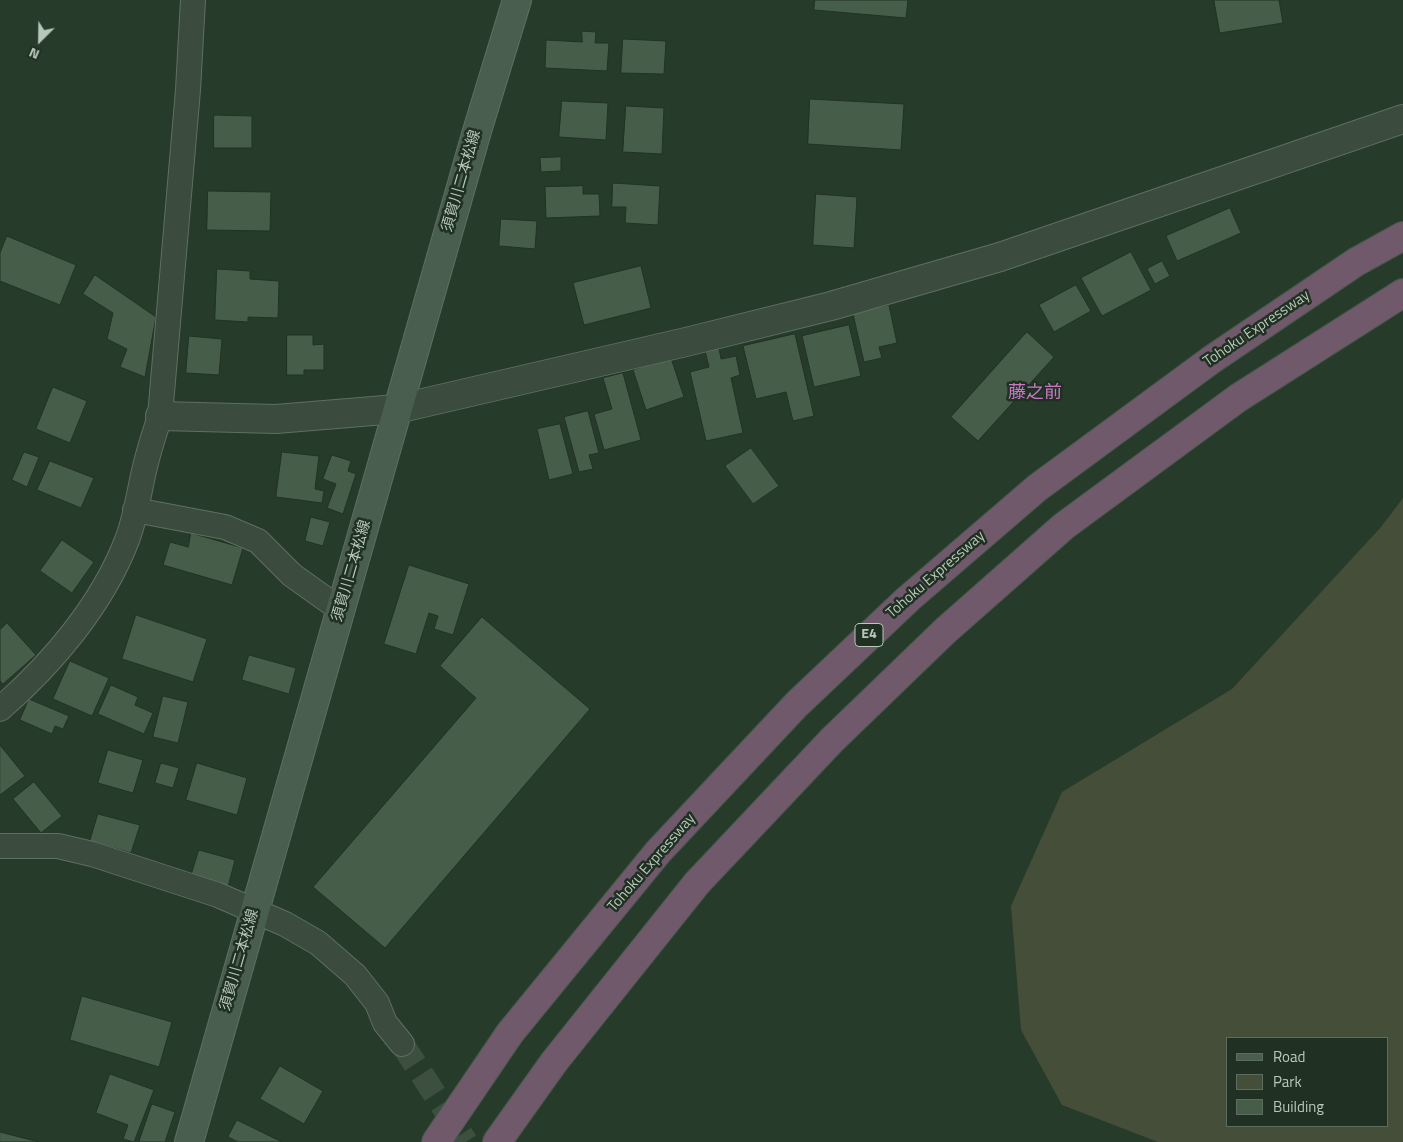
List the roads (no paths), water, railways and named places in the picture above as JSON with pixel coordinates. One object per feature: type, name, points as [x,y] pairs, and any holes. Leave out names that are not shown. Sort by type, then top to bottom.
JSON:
[{"type":"highway","name":"Tohoku Expressway","points":[[436,1142],[510,1033],[658,852],[797,704],[901,605],[1036,488],[1195,371],[1356,262],[1403,236]]},
{"type":"highway","points":[[497,1142],[554,1062],[697,883],[832,740],[945,631],[1064,526],[1230,404],[1403,293]]},
{"type":"main road","name":"須賀川二本松線","points":[[189,1142],[397,409],[517,0]]},
{"type":"street","points":[[0,709],[23,689],[90,609],[126,540],[135,510],[160,416],[188,100],[193,0]]},
{"type":"street","points":[[160,416],[276,419],[397,409],[792,316],[991,260],[1403,119]]},
{"type":"street","points":[[135,510],[225,527],[258,541],[292,575],[341,610]]},
{"type":"street","points":[[0,846],[58,846],[92,854],[157,873],[218,895],[285,924],[318,944],[355,975],[377,1003],[385,1023],[402,1044]]},
{"type":"tunnel","points":[[402,1044],[466,1142]]},
{"type":"district","name":"藤之前","points":[[1035,394]]}]
